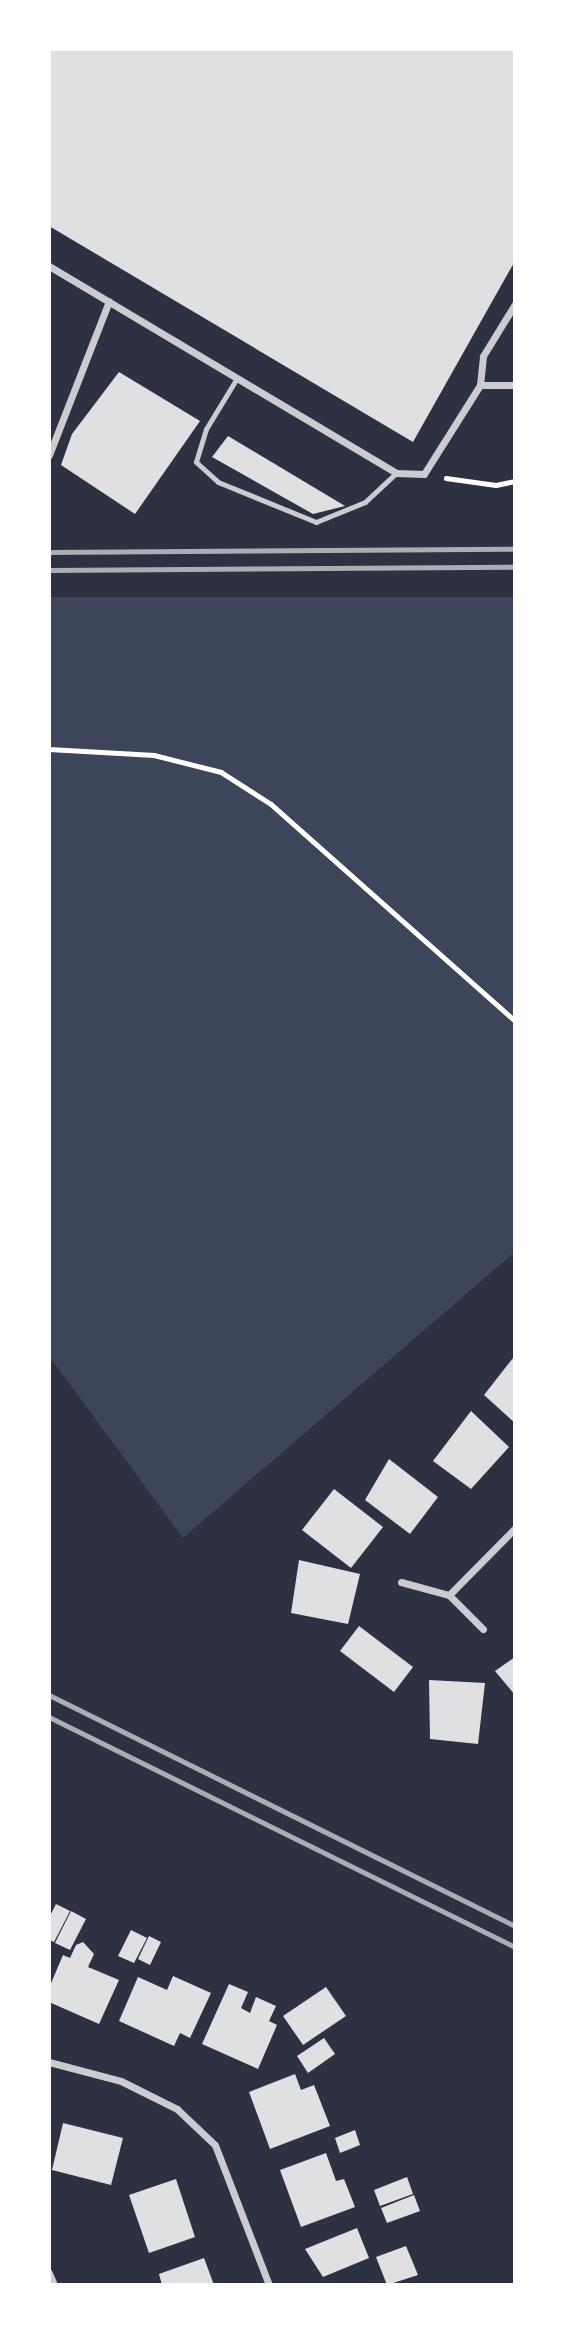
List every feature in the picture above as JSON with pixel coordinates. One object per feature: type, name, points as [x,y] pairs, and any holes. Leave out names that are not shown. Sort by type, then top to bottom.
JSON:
[{"type":"street","points":[[49,266],[396,472],[424,474],[480,385],[482,356],[515,304]]},
{"type":"street","points":[[49,455],[109,301]]},
{"type":"street","points":[[480,385],[515,385]]},
{"type":"street","points":[[449,1595],[515,1528]]},
{"type":"street","points":[[401,1582],[449,1595],[483,1629]]},
{"type":"street","points":[[49,2062],[121,2081],[166,2103],[215,2145],[269,2285]]},
{"type":"street","points":[[49,2273],[54,2285]]},
{"type":"lane","points":[[237,378],[206,429],[196,462],[218,482],[316,522],[365,502],[396,472]]},
{"type":"path","points":[[424,474],[496,485],[515,481]]},
{"type":"path","points":[[49,749],[154,755],[221,772],[271,804],[515,1021]]},
{"type":"shaded area","points":[[49,597],[515,597],[515,1252],[183,1538],[49,1356]]},
{"type":"building","points":[[49,49],[515,49],[515,261],[413,442],[49,226]]},
{"type":"building","points":[[119,372],[200,421],[135,514],[61,465],[72,434]]},
{"type":"building","points":[[228,436],[345,506],[313,514],[212,457]]},
{"type":"building","points":[[513,1358],[515,1360],[515,1423],[484,1395]]},
{"type":"building","points":[[471,1411],[509,1447],[471,1489],[433,1461]]},
{"type":"building","points":[[389,1459],[438,1497],[410,1534],[365,1500]]},
{"type":"building","points":[[334,1489],[383,1527],[351,1568],[302,1530]]},
{"type":"building","points":[[299,1560],[360,1574],[348,1624],[291,1613]]},
{"type":"building","points":[[359,1626],[413,1667],[394,1692],[340,1651]]},
{"type":"building","points":[[515,1657],[515,1695],[495,1671]]},
{"type":"building","points":[[429,1680],[485,1683],[478,1744],[430,1739]]},
{"type":"building","points":[[56,1904],[70,1911],[54,1942],[49,1940],[49,1918]]},
{"type":"building","points":[[71,1911],[86,1919],[70,1950],[55,1943]]},
{"type":"building","points":[[131,1930],[147,1938],[134,1963],[118,1956]]},
{"type":"building","points":[[149,1936],[161,1942],[150,1965],[138,1959]]},
{"type":"building","points":[[83,1942],[94,1954],[88,1967],[119,1980],[99,2024],[49,2002],[49,1988],[63,1955],[70,1958],[76,1945]]},
{"type":"building","points":[[173,1976],[211,1993],[190,2038],[180,2033],[174,2046],[119,2021],[138,1977],[167,1990]]},
{"type":"building","points":[[229,1984],[248,1992],[241,2008],[250,2013],[256,1997],[276,2006],[269,2021],[277,2025],[258,2069],[202,2044]]},
{"type":"building","points":[[326,1987],[346,2016],[303,2045],[283,2016]]},
{"type":"building","points":[[324,2038],[335,2054],[308,2073],[297,2056]]},
{"type":"building","points":[[295,2074],[301,2090],[314,2085],[330,2126],[270,2149],[249,2092]]},
{"type":"building","points":[[63,2123],[123,2138],[111,2185],[52,2170]]},
{"type":"building","points":[[355,2130],[360,2145],[340,2153],[335,2138]]},
{"type":"building","points":[[326,2153],[336,2181],[344,2179],[355,2207],[301,2227],[280,2170]]},
{"type":"building","points":[[407,2177],[413,2194],[380,2206],[374,2190]]},
{"type":"building","points":[[176,2179],[195,2237],[149,2253],[129,2195]]},
{"type":"building","points":[[414,2195],[420,2211],[387,2223],[381,2208]]},
{"type":"building","points":[[357,2228],[369,2258],[323,2277],[305,2249]]},
{"type":"building","points":[[406,2246],[418,2275],[387,2285],[376,2257]]},
{"type":"building","points":[[204,2258],[214,2285],[162,2285],[159,2274]]},
{"type":"railway","points":[[49,552],[515,549]]},
{"type":"railway","points":[[49,570],[515,567]]},
{"type":"railway","points":[[49,1695],[515,1926]]},
{"type":"railway","points":[[49,1717],[515,1947]]}]
